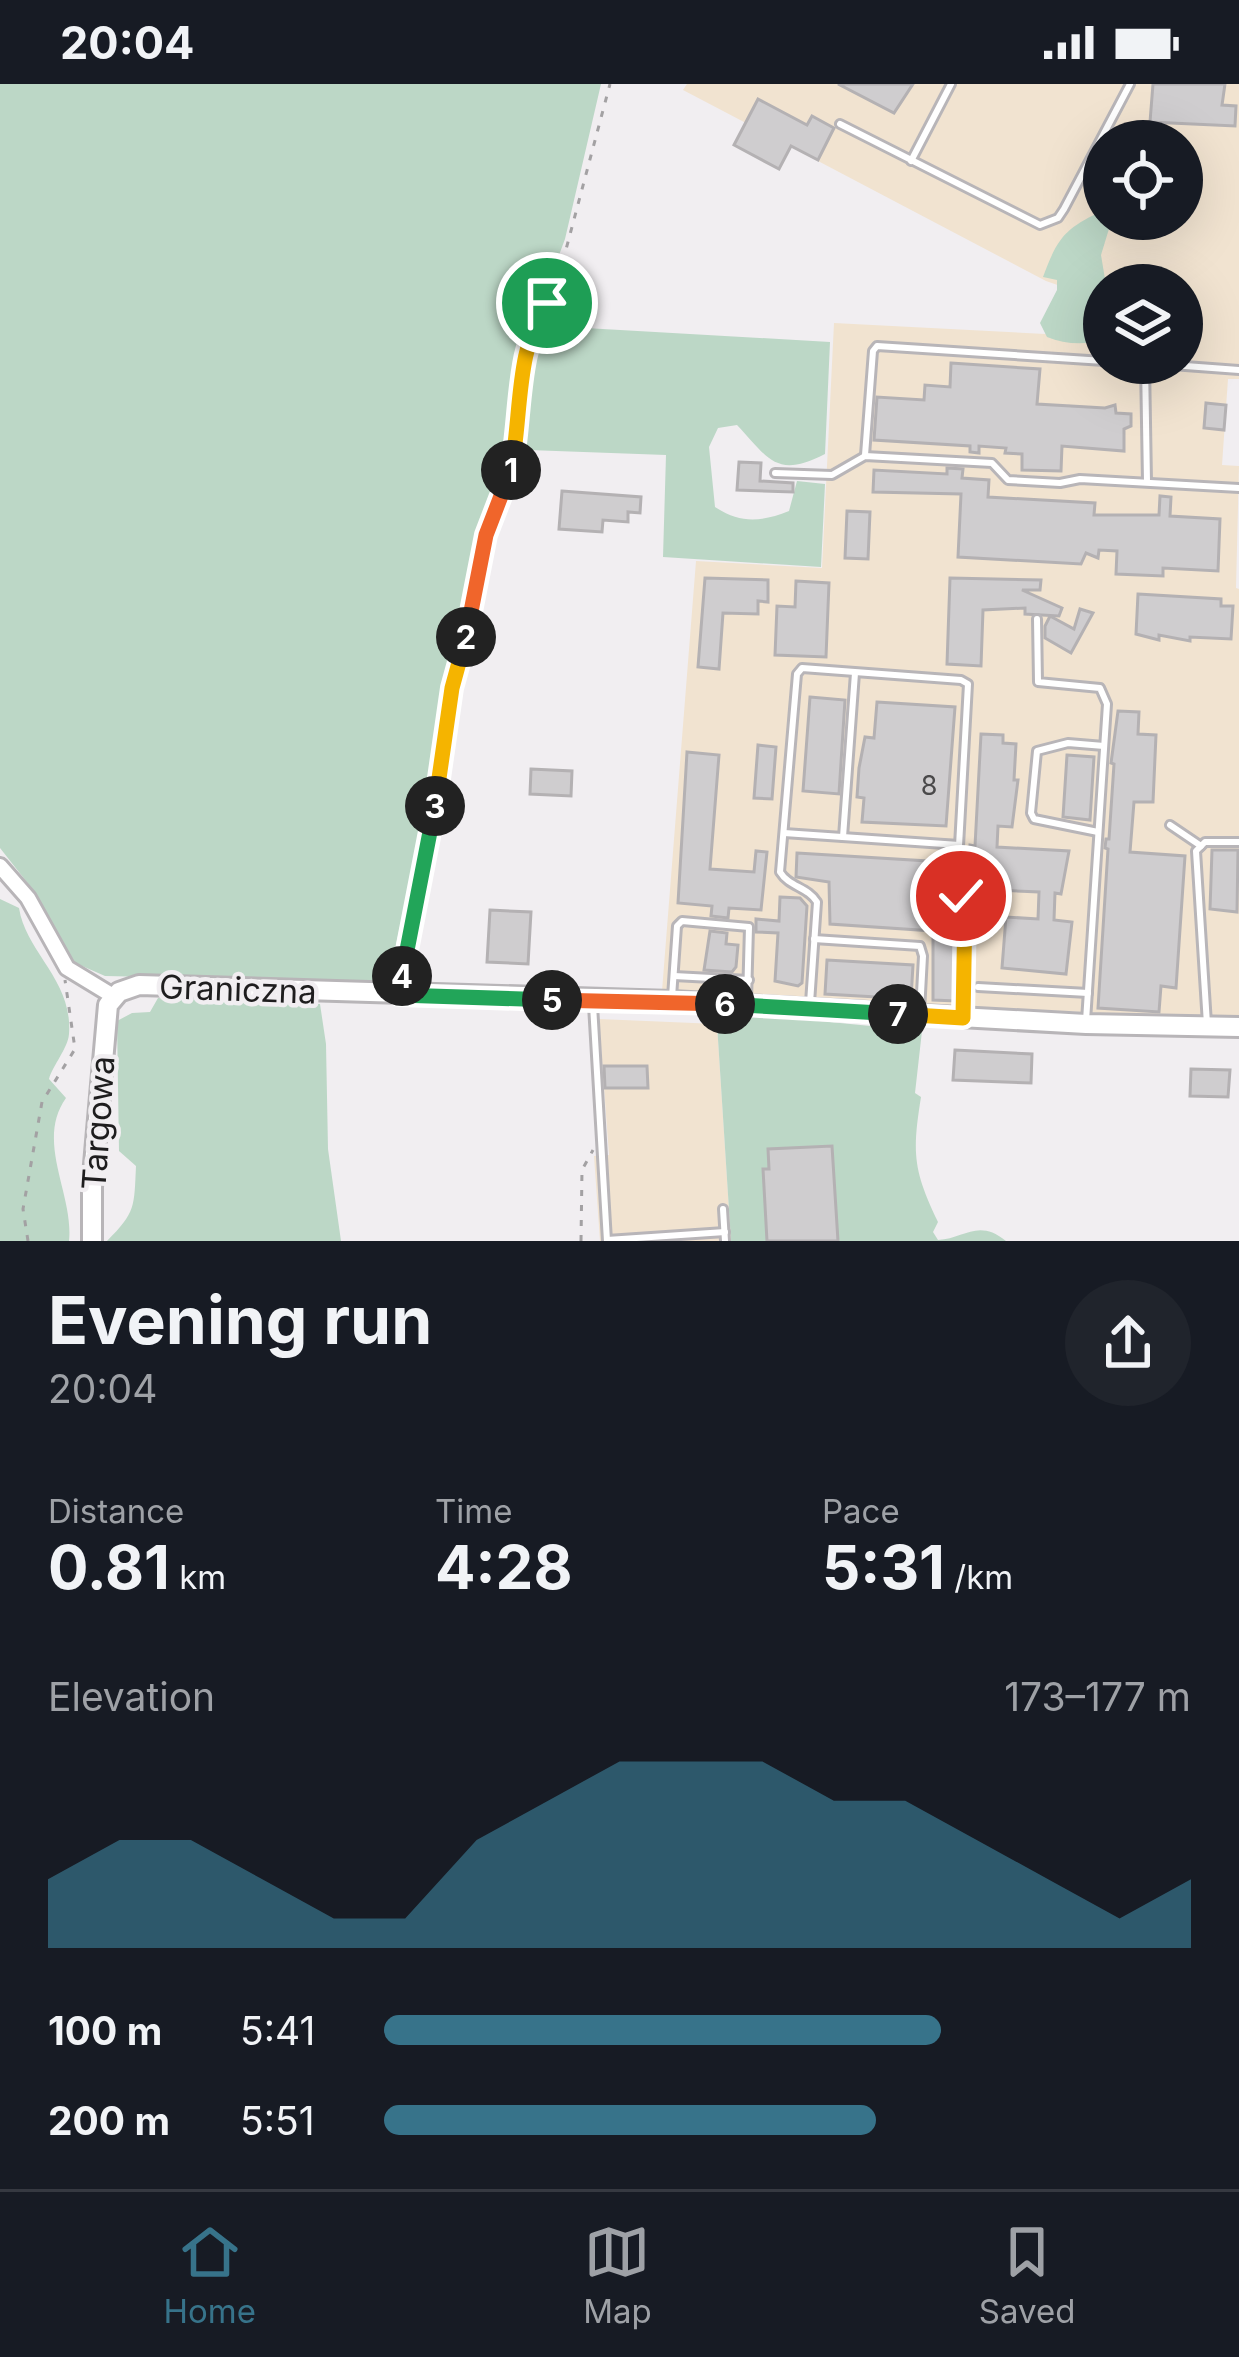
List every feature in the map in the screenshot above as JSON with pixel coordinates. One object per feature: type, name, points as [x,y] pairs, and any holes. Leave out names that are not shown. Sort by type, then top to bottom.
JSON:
[{"type":"street","points":[[0,866],[28,898],[67,968],[110,1001]]},
{"type":"street","name":"Graniczna","points":[[110,1001],[139,985],[671,1001],[1239,1028]]},
{"type":"street","name":"Targowa","points":[[92,1241],[92,1187],[110,1001]]},
{"type":"lane","points":[[911,161],[950,84]]},
{"type":"lane","points":[[840,124],[1030,223],[1049,223],[1064,209],[1130,84]]},
{"type":"lane","points":[[865,457],[873,351],[878,346],[1083,360]]},
{"type":"lane","points":[[1203,367],[1239,370]]},
{"type":"lane","points":[[1142,384],[1147,482]]},
{"type":"lane","points":[[775,472],[832,475],[865,457],[992,464],[1008,480],[1239,488]]},
{"type":"lane","points":[[1037,619],[1036,679],[1042,684],[1100,688],[1107,704],[1086,1024]]},
{"type":"lane","points":[[810,1009],[815,898],[780,872],[799,670],[961,680],[968,685],[957,883],[965,908],[963,1018]]},
{"type":"lane","points":[[843,837],[855,672]]},
{"type":"lane","points":[[1098,832],[1034,820],[1030,813],[1037,751],[1068,743],[1104,746]]},
{"type":"lane","points":[[1170,825],[1201,846]]},
{"type":"lane","points":[[784,833],[959,845]]},
{"type":"lane","points":[[1207,1028],[1196,851],[1204,842],[1239,842]]},
{"type":"lane","points":[[671,1001],[677,926],[682,921],[749,927],[747,1005]]},
{"type":"lane","points":[[814,939],[920,946],[920,1015]]},
{"type":"lane","points":[[674,976],[748,980]]},
{"type":"lane","points":[[978,988],[1088,994]]},
{"type":"lane","points":[[592,1002],[607,1241],[725,1237],[723,1209]]},
{"type":"path","points":[[399,995],[442,775],[452,688],[472,618],[486,535],[508,483],[517,442],[526,349],[560,272],[610,84]]},
{"type":"path","points":[[28,1241],[23,1209],[42,1102],[75,1049],[67,968]]},
{"type":"path","points":[[580,1241],[583,1170],[601,1140]]},
{"type":"shaded area","points":[[687,84],[1239,84],[1239,379],[1228,379],[1222,465],[1239,466],[1239,1020],[662,991],[696,561],[822,568],[834,323],[1083,336],[1083,384],[1203,384],[1203,264],[1083,264],[1083,294],[1046,281],[683,90]]},
{"type":"shaded area","points":[[599,1019],[717,1024],[731,1241],[600,1241],[594,1156],[609,1155]]},
{"type":"green space","points":[[0,84],[601,84],[565,239],[533,325],[830,342],[825,454],[784,465],[766,456],[737,425],[718,428],[709,447],[715,507],[734,516],[751,520],[779,515],[789,511],[797,481],[825,484],[821,567],[663,557],[666,455],[503,449],[443,686],[433,774],[388,982],[105,976],[73,962],[37,895],[0,848]]},
{"type":"green space","points":[[1081,222],[1083,240],[1106,240],[1102,264],[1083,264],[1083,343],[1075,343],[1047,337],[1040,323],[1057,290],[1057,280],[1043,277],[1048,263],[1065,235]]},
{"type":"green space","points":[[0,899],[19,908],[30,939],[57,982],[68,1015],[68,1039],[49,1079],[66,1098],[54,1132],[69,1241],[0,1241]]},
{"type":"green space","points":[[158,998],[320,1004],[326,1044],[328,1149],[341,1241],[107,1241],[132,1208],[135,1191],[136,1166],[119,1151],[117,1021],[132,1013],[150,1012]]},
{"type":"green space","points":[[727,1012],[922,1031],[915,1093],[921,1097],[916,1147],[919,1174],[938,1222],[933,1232],[938,1240],[979,1230],[1006,1241],[731,1241],[717,1024]]},
{"type":"building","points":[[838,84],[913,84],[894,113]]},
{"type":"building","points":[[1153,84],[1225,84],[1222,105],[1236,106],[1235,126],[1203,124],[1203,120],[1150,120]]},
{"type":"building","points":[[758,99],[807,125],[812,116],[834,128],[818,160],[791,146],[779,169],[734,145]]},
{"type":"building","points":[[951,363],[1040,369],[1037,404],[1115,405],[1116,413],[1131,414],[1131,426],[1124,429],[1124,451],[1062,446],[1061,471],[1022,470],[1022,454],[1005,453],[1006,448],[979,446],[979,453],[970,452],[970,446],[874,440],[877,397],[924,400],[925,385],[950,387]]},
{"type":"building","points":[[1206,403],[1226,405],[1224,430],[1204,428]]},
{"type":"building","points":[[739,462],[761,463],[760,481],[793,483],[793,492],[737,490]]},
{"type":"building","points":[[947,468],[963,469],[962,478],[989,480],[988,497],[1095,503],[1094,515],[1159,515],[1160,496],[1171,497],[1170,516],[1220,519],[1218,571],[1163,568],[1163,576],[1116,574],[1117,551],[1099,550],[1098,558],[1086,553],[1081,564],[958,557],[961,494],[873,492],[874,470],[947,474]]},
{"type":"building","points":[[562,491],[641,497],[640,513],[628,512],[628,522],[603,520],[602,532],[559,529]]},
{"type":"building","points":[[847,511],[870,512],[868,559],[845,558]]},
{"type":"building","points":[[705,578],[768,580],[768,602],[758,601],[758,614],[723,613],[719,669],[698,667]]},
{"type":"building","points":[[950,578],[1041,580],[1040,590],[1022,590],[1062,608],[1059,616],[1025,614],[1025,608],[983,610],[981,666],[947,664]]},
{"type":"building","points":[[796,581],[829,583],[826,657],[775,655],[777,606],[795,607]]},
{"type":"building","points":[[1138,594],[1221,599],[1221,606],[1233,606],[1231,639],[1190,637],[1190,641],[1159,635],[1159,640],[1136,634]]},
{"type":"building","points":[[1080,609],[1093,613],[1071,653],[1045,638],[1050,616],[1074,629]]},
{"type":"building","points":[[810,697],[845,700],[839,794],[803,791]]},
{"type":"building","points":[[877,702],[955,707],[946,826],[862,822],[864,798],[857,797],[859,768],[865,737],[874,738]]},
{"type":"building","points":[[1118,711],[1139,712],[1138,734],[1156,735],[1153,802],[1134,802],[1130,852],[1185,856],[1176,988],[1161,986],[1159,1012],[1098,1008],[1105,848]]},
{"type":"building","points":[[981,734],[1003,735],[1003,743],[1016,744],[1014,780],[1018,780],[1012,827],[998,826],[997,847],[1069,851],[1061,894],[1055,893],[1054,920],[1072,922],[1066,974],[1002,968],[1006,917],[1038,919],[1039,892],[998,890],[997,900],[986,900],[987,889],[968,888]]},
{"type":"building","points":[[758,745],[776,747],[772,799],[754,798]]},
{"type":"building","points":[[687,752],[719,755],[710,869],[754,872],[756,851],[767,852],[761,910],[729,908],[728,918],[711,916],[712,906],[678,903]]},
{"type":"building","points":[[1067,755],[1094,757],[1090,820],[1063,817]]},
{"type":"building","points":[[531,769],[572,771],[571,796],[530,794]]},
{"type":"building","points":[[1212,850],[1238,850],[1237,912],[1210,909]]},
{"type":"building","points":[[797,853],[944,862],[942,886],[930,886],[929,905],[944,906],[942,938],[957,939],[956,1001],[933,1000],[933,931],[830,924],[829,882],[796,877]]},
{"type":"building","points":[[780,897],[800,898],[807,906],[802,983],[798,986],[775,981],[778,933],[756,932],[756,919],[779,921]]},
{"type":"building","points":[[490,910],[531,912],[528,964],[487,962]]},
{"type":"building","points":[[710,931],[727,933],[726,944],[738,945],[732,972],[704,970]]},
{"type":"building","points":[[827,960],[913,965],[911,999],[825,994]]},
{"type":"building","points":[[955,1050],[1032,1054],[1031,1083],[953,1080]]},
{"type":"building","points":[[604,1066],[647,1066],[648,1088],[605,1088]]},
{"type":"building","points":[[1191,1069],[1230,1070],[1228,1097],[1190,1096]]},
{"type":"building","points":[[832,1146],[838,1241],[767,1241],[763,1169],[769,1169],[768,1149]]},
{"type":"route","points":[[547,303],[526,349],[517,442],[508,483],[486,535],[472,618],[452,688],[442,775],[399,995],[671,1001],[963,1018],[965,908],[961,896]]}]
